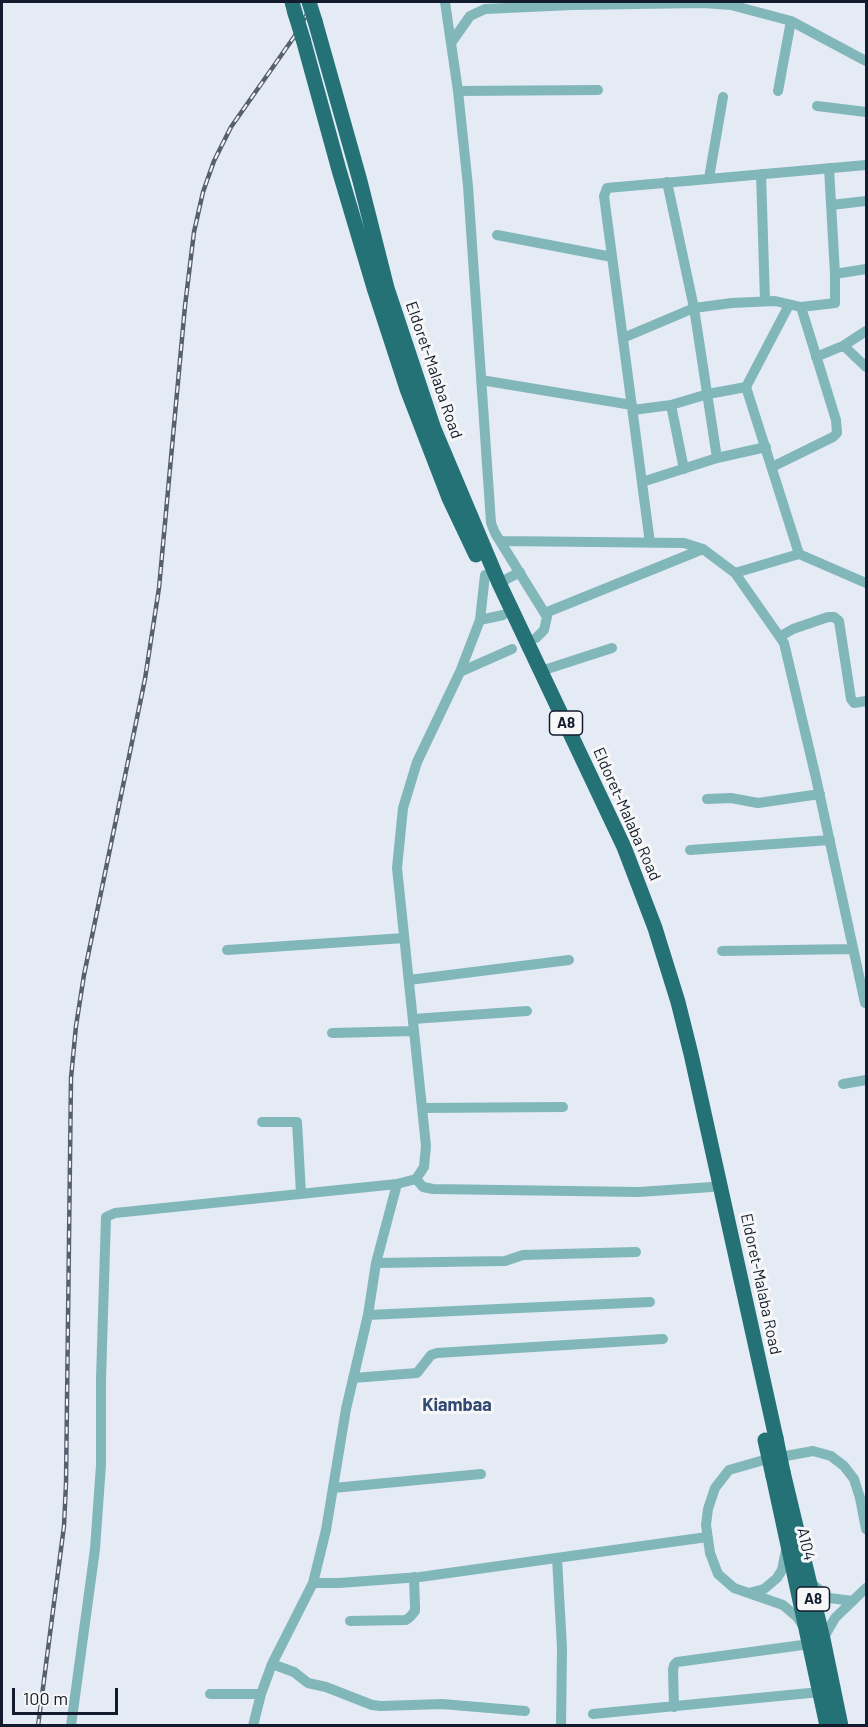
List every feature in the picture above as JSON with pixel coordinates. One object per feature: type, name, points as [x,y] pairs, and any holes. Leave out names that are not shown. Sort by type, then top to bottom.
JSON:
[{"type":"highway","name":"Eldoret-Malaba Road","points":[[309,2],[360,181],[387,288],[437,438],[499,583],[624,847],[655,928],[678,1002],[735,1247],[770,1439]]},
{"type":"highway","name":"Eldoret-Malaba Road","points":[[292,5],[368,269],[407,389],[449,498],[592,799],[619,860],[649,941],[676,1025],[770,1439]]},
{"type":"highway","name":"A8","points":[[770,1439],[809,1581],[813,1638],[841,1725]]},
{"type":"highway","name":"A104","points":[[778,1474],[787,1542],[813,1638],[827,1725]]},
{"type":"street","points":[[445,2],[458,91],[468,186],[491,523],[547,617],[544,630],[536,638]]},
{"type":"street","points":[[451,43],[470,16],[485,9],[703,2],[731,5],[791,21],[867,61]]},
{"type":"street","points":[[778,91],[791,21]]},
{"type":"street","points":[[458,91],[598,90]]},
{"type":"street","points":[[709,178],[723,97]]},
{"type":"street","points":[[817,106],[867,112]]},
{"type":"street","points":[[650,543],[604,196],[608,188],[867,165]]},
{"type":"street","points":[[623,338],[694,308],[765,301],[795,306],[835,303],[829,168]]},
{"type":"street","points":[[761,174],[765,301]]},
{"type":"street","points":[[667,182],[694,308],[717,458]]},
{"type":"street","points":[[831,205],[867,201]]},
{"type":"street","points":[[496,235],[612,257]]},
{"type":"street","points":[[835,274],[867,269]]},
{"type":"street","points":[[481,380],[632,407],[671,405],[708,394],[746,387],[795,306]]},
{"type":"street","points":[[771,467],[837,433],[836,420],[816,357],[795,306]]},
{"type":"street","points":[[816,357],[843,346],[867,331]]},
{"type":"street","points":[[843,346],[867,367]]},
{"type":"street","points":[[746,387],[799,554]]},
{"type":"street","points":[[671,405],[684,469]]},
{"type":"street","points":[[642,482],[717,458],[766,447]]},
{"type":"street","points":[[500,541],[684,543],[703,549],[735,573],[781,636],[820,794],[866,1006]]},
{"type":"street","points":[[545,613],[703,549]]},
{"type":"street","points":[[735,573],[799,554],[867,583]]},
{"type":"street","points":[[499,583],[520,572]]},
{"type":"street","points":[[71,1725],[95,1549],[101,1465],[106,1217],[115,1213],[397,1184],[416,1179],[424,1167],[426,1158],[423,1108],[397,868],[403,808],[417,762],[460,672],[480,620],[485,575]]},
{"type":"street","points":[[480,620],[504,615]]},
{"type":"street","points":[[781,636],[793,629],[834,617],[839,621],[851,699],[854,703],[867,701]]},
{"type":"street","points":[[541,671],[612,648]]},
{"type":"street","points":[[460,672],[512,649]]},
{"type":"street","points":[[707,799],[731,798],[758,803],[820,794]]},
{"type":"street","points":[[690,850],[830,840]]},
{"type":"street","points":[[227,950],[404,938]]},
{"type":"street","points":[[722,951],[853,949]]},
{"type":"street","points":[[409,980],[569,960]]},
{"type":"street","points":[[413,1019],[527,1011]]},
{"type":"street","points":[[332,1034],[414,1031]]},
{"type":"street","points":[[843,1084],[867,1080]]},
{"type":"street","points":[[423,1108],[563,1107]]},
{"type":"street","points":[[262,1122],[297,1122],[302,1194]]},
{"type":"street","points":[[416,1179],[423,1187],[433,1189],[639,1192],[712,1187]]},
{"type":"street","points":[[253,1725],[272,1664],[313,1583],[353,1378],[368,1315],[376,1263],[397,1184]]},
{"type":"street","points":[[376,1263],[505,1261],[523,1255],[636,1252]]},
{"type":"street","points":[[368,1315],[650,1302]]},
{"type":"street","points":[[353,1378],[417,1373],[431,1355],[437,1353],[663,1339]]},
{"type":"street","points":[[813,1638],[788,1608],[776,1601],[728,1584],[718,1574],[707,1537],[707,1518],[715,1488],[729,1470],[764,1460],[813,1451],[831,1456],[846,1468],[854,1479],[863,1497],[867,1529]]},
{"type":"street","points":[[333,1488],[481,1474]]},
{"type":"street","points":[[313,1583],[339,1584],[414,1577],[707,1537]]},
{"type":"street","points":[[749,1593],[764,1589],[780,1575],[784,1565],[787,1542]]},
{"type":"street","points":[[557,1558],[562,1648],[561,1725]]},
{"type":"street","points":[[350,1621],[406,1620],[415,1611],[414,1577]]},
{"type":"street","points":[[809,1581],[829,1598],[853,1601]]},
{"type":"street","points":[[674,1707],[673,1670],[677,1662],[813,1638],[867,1588]]},
{"type":"street","points":[[272,1664],[294,1672],[308,1683],[326,1687],[372,1705],[442,1704],[525,1711]]},
{"type":"street","points":[[593,1714],[820,1692]]},
{"type":"street","points":[[210,1694],[261,1694]]},
{"type":"railway","points":[[38,1726],[64,1526],[71,1078],[76,1026],[84,975],[145,679],[159,588],[194,232],[203,192],[214,161],[231,127],[294,37],[314,2]]},
{"type":"district","name":"Kiambaa","points":[[457,1405]]}]
